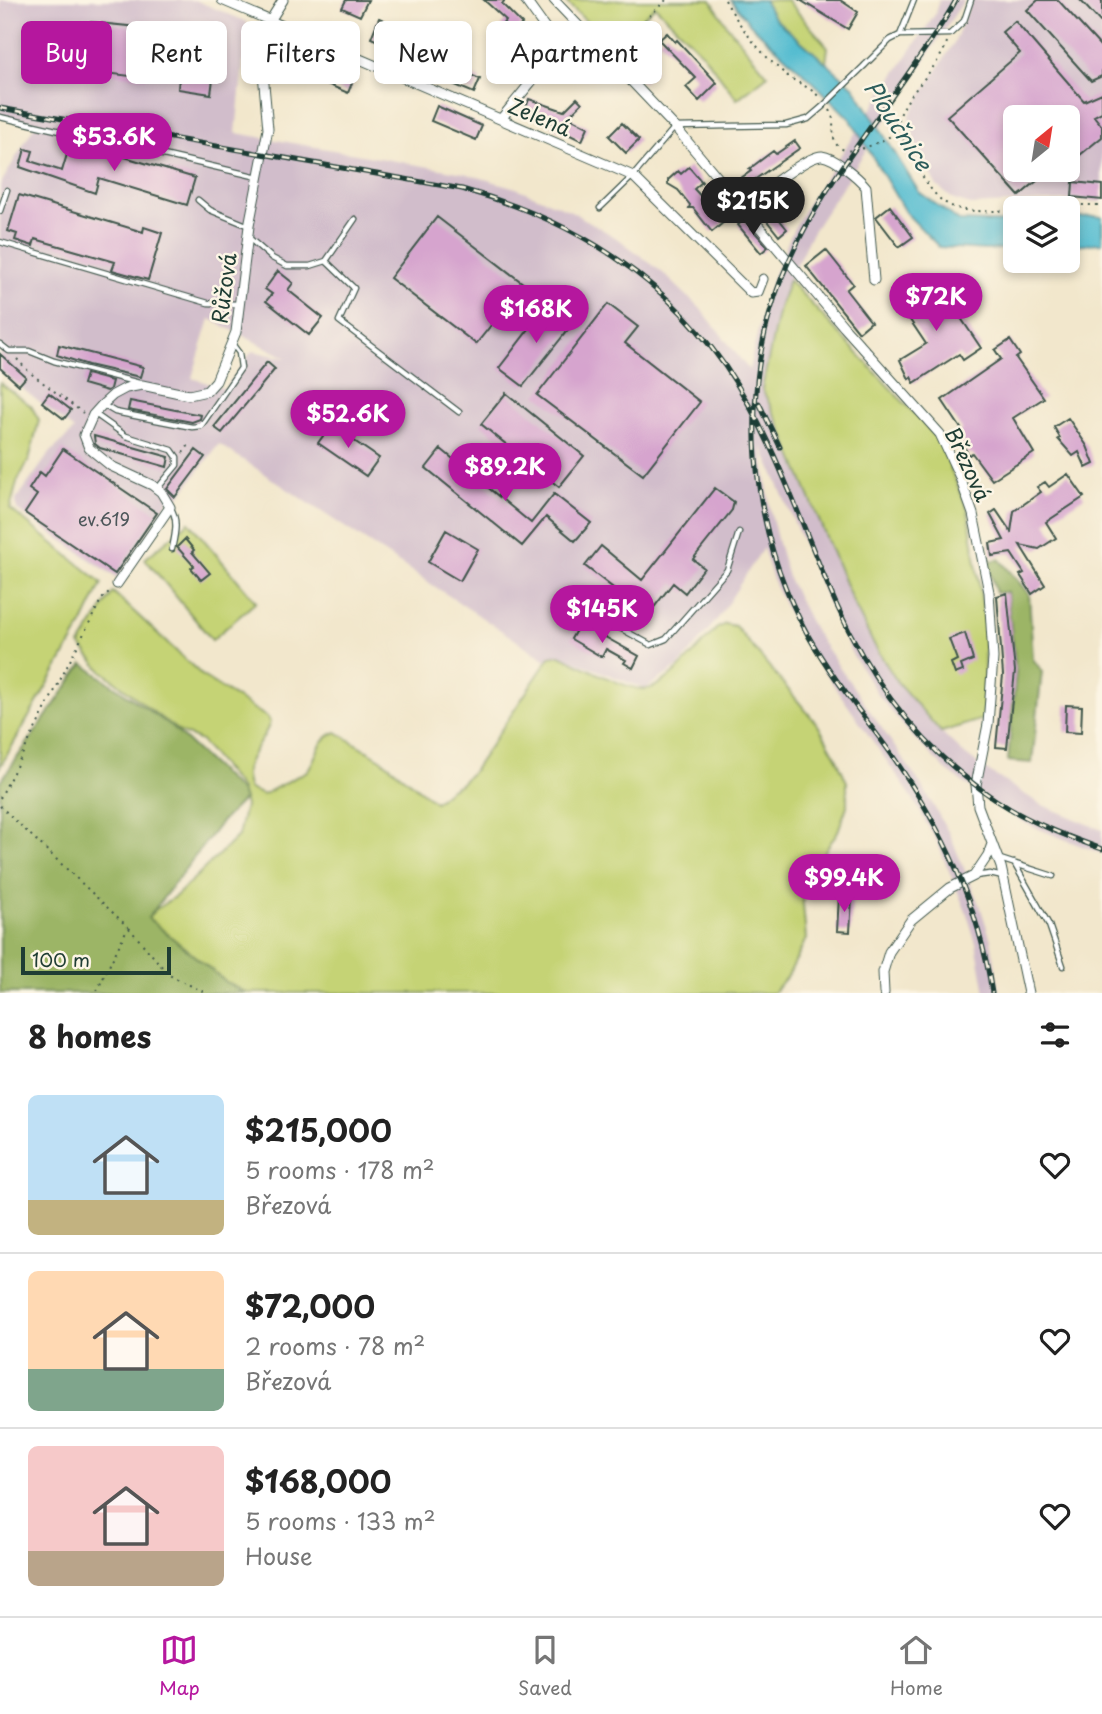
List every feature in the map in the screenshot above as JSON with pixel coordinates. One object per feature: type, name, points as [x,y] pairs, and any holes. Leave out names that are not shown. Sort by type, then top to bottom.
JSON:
[{"type":"street","name":"Zelená","points":[[222,0],[270,21]]},
{"type":"street","name":"Růžová","points":[[270,21],[283,0]]},
{"type":"street","points":[[501,119],[553,55],[556,43],[525,0]]},
{"type":"street","name":"Březová","points":[[554,0],[575,21]]},
{"type":"street","name":"Zelená","points":[[360,59],[633,176],[751,293],[758,292],[763,279]]},
{"type":"street","name":"Růžová","points":[[142,385],[189,395],[207,391],[216,381],[232,343],[236,332],[249,226],[268,129],[264,84]]},
{"type":"street","name":"Březová","points":[[635,84],[676,127],[844,327],[940,434],[960,475],[974,514],[989,592],[993,658],[988,724],[976,785],[978,806],[1003,877],[1028,993]]},
{"type":"street","points":[[744,206],[800,164],[814,157],[825,156],[859,178],[866,187],[874,280]]},
{"type":"street","points":[[117,584],[170,507],[157,489],[111,466],[89,448],[84,435],[94,415],[113,394],[142,385]]},
{"type":"street","points":[[884,993],[883,972],[889,952],[911,920],[950,888],[974,877],[992,844]]},
{"type":"lane","points":[[900,35],[914,0]]},
{"type":"lane","points":[[600,208],[633,176],[676,127],[786,125],[808,119],[890,40],[900,35],[950,34],[964,22],[971,0]]},
{"type":"lane","points":[[0,117],[258,177]]},
{"type":"lane","points":[[0,211],[7,190]]},
{"type":"lane","points":[[198,200],[209,210],[249,226]]},
{"type":"lane","points":[[248,237],[272,258],[288,266],[310,267],[326,261],[355,219]]},
{"type":"lane","points":[[0,242],[208,303],[240,304]]},
{"type":"lane","points":[[326,261],[354,288],[339,321],[459,412]]},
{"type":"lane","points":[[102,404],[115,412],[192,427],[201,426],[242,368],[239,354],[232,343]]},
{"type":"lane","points":[[0,344],[9,351],[29,351],[54,361],[134,380],[142,385]]},
{"type":"lane","points":[[94,415],[126,436],[172,450],[177,457],[177,465],[157,489]]},
{"type":"lane","points":[[170,507],[174,513],[176,533],[172,549]]},
{"type":"lane","points":[[585,597],[598,616],[651,645],[666,639],[727,570],[738,532]]},
{"type":"lane","points":[[997,858],[1053,876]]},
{"type":"lane","points":[[1014,863],[1049,925],[1063,966]]},
{"type":"lane","points":[[974,877],[990,874],[1003,877]]},
{"type":"path","points":[[645,21],[666,0]]},
{"type":"path","points":[[725,0],[758,48],[786,75],[815,92],[822,100]]},
{"type":"path","points":[[950,34],[944,51],[900,117],[899,132],[926,184],[946,204],[962,210],[1003,210]]},
{"type":"path","points":[[829,107],[833,115],[834,139],[837,145],[857,152],[899,132]]},
{"type":"path","points":[[1080,205],[1102,205]]},
{"type":"path","points":[[9,351],[29,372],[85,414],[94,415]]},
{"type":"path","points":[[0,798],[101,600],[117,584]]},
{"type":"path","points":[[0,806],[128,927],[170,975],[206,993]]},
{"type":"path","points":[[96,993],[128,927]]},
{"type":"shaded area","points":[[0,0],[195,0],[245,21],[241,21],[241,83],[236,133],[464,173],[516,188],[571,211],[620,240],[663,273],[702,310],[749,370],[764,304],[774,275],[807,205],[936,13],[939,0],[964,0],[810,236],[779,308],[762,389],[779,423],[852,600],[873,643],[898,683],[928,719],[983,768],[1040,804],[1102,830],[1102,854],[1029,825],[994,805],[946,770],[911,735],[879,696],[852,654],[762,446],[770,509],[789,580],[815,632],[924,789],[950,835],[991,940],[1000,993],[985,993],[976,943],[967,914],[937,842],[912,797],[802,640],[775,586],[763,548],[719,617],[679,666],[645,689],[560,655],[546,660],[219,444],[176,501],[170,498],[117,578],[17,510],[16,500],[49,454],[74,430],[0,371],[0,185],[33,128],[38,124],[0,117]],"holes":[[[210,319],[285,358],[252,351],[225,389],[192,378]]]},
{"type":"shaded area","points":[[972,0],[1102,0],[1102,202],[1080,201],[1080,196],[1003,196],[1003,203],[971,205],[954,200],[937,186],[917,150],[909,116],[955,41]]},
{"type":"green space","points":[[564,0],[711,0],[728,27],[768,75],[737,99],[702,53],[655,6],[640,21],[586,21]]},
{"type":"green space","points":[[764,0],[787,0],[828,47],[826,63],[774,18]]},
{"type":"green space","points":[[789,280],[938,439],[968,510],[985,623],[983,719],[941,732],[898,683],[873,643],[852,600],[779,423],[762,389],[779,308]]},
{"type":"green space","points":[[0,383],[31,406],[39,420],[29,460],[17,482],[10,509],[102,583],[83,623],[0,767]]},
{"type":"green space","points":[[189,522],[256,602],[212,640],[145,559]]},
{"type":"green space","points":[[999,559],[1029,594],[1033,659],[1042,671],[1032,763],[1008,761],[1016,672],[1007,592],[996,593],[987,562]]},
{"type":"green space","points":[[113,592],[204,677],[268,718],[270,722],[267,731],[252,754],[246,771],[249,789],[263,795],[307,771],[321,744],[336,732],[381,759],[435,802],[474,770],[550,657],[560,655],[616,682],[646,689],[674,673],[716,629],[725,624],[735,626],[818,725],[847,782],[847,806],[838,831],[821,857],[801,880],[806,939],[789,974],[773,993],[247,993],[226,982],[148,918],[177,895],[238,836],[245,806],[241,789],[201,741],[180,732],[161,718],[100,669],[80,645]]},
{"type":"green space","points":[[83,664],[171,726],[241,792],[244,799],[221,822],[148,918],[226,982],[244,993],[0,993],[0,782]]},
{"type":"water","points":[[731,0],[764,0],[774,18],[854,87],[919,192],[959,221],[1003,223],[1003,249],[939,247],[905,212],[851,120],[751,25]]},
{"type":"water","points":[[1080,217],[1102,217],[1102,243],[1080,244]]},
{"type":"building","points":[[346,0],[368,0],[360,16],[342,8]]},
{"type":"building","points":[[484,0],[505,0],[502,4],[519,21],[506,20]]},
{"type":"building","points":[[800,0],[840,0],[858,12],[848,29]]},
{"type":"building","points":[[1038,0],[1058,0],[1102,48],[1102,76],[1091,81],[1027,10]]},
{"type":"building","points":[[1080,0],[1102,0],[1102,24]]},
{"type":"building","points":[[1015,21],[1084,101],[1102,93],[1102,112],[1094,116],[1102,126],[1102,137],[1080,155],[1080,105],[1003,105],[1003,178],[947,116],[1020,53],[1002,32]]},
{"type":"building","points":[[112,24],[126,26],[126,76],[112,74]]},
{"type":"building","points":[[667,33],[675,42],[677,40],[717,83],[699,101],[686,87],[696,78],[662,43],[662,37]]},
{"type":"building","points":[[472,76],[480,79],[474,93],[453,84],[472,84]]},
{"type":"building","points":[[178,84],[212,84],[211,94],[178,89]]},
{"type":"building","points":[[327,84],[352,84],[348,93]]},
{"type":"building","points":[[577,98],[582,103],[568,117],[588,127],[582,141],[536,117],[538,113],[526,108],[529,99],[564,111]]},
{"type":"building","points":[[437,106],[482,126],[476,140],[431,121]]},
{"type":"building","points":[[622,123],[639,140],[626,153],[609,136]]},
{"type":"building","points":[[71,141],[195,178],[187,205],[99,178],[95,193],[20,167],[25,149],[33,151],[30,161],[62,171]]},
{"type":"building","points":[[795,141],[800,148],[747,185],[741,178],[773,151],[776,154]]},
{"type":"building","points":[[689,167],[702,182],[694,189],[709,205],[717,198],[723,205],[715,212],[724,222],[712,232],[693,208],[689,208],[690,205],[678,190],[668,184],[668,180],[678,171],[681,174]]},
{"type":"building","points":[[1006,182],[1036,182],[1019,196]]},
{"type":"building","points":[[1073,182],[1102,185],[1102,200],[1072,196]]},
{"type":"building","points":[[19,195],[143,232],[144,227],[162,233],[148,280],[112,270],[115,262],[35,239],[33,246],[15,240],[17,234],[8,231]]},
{"type":"building","points":[[768,205],[787,229],[779,236],[760,212]]},
{"type":"building","points":[[890,206],[913,237],[899,247],[876,217]]},
{"type":"building","points":[[437,217],[524,284],[476,344],[390,278]]},
{"type":"building","points":[[744,220],[768,247],[761,253],[738,225]]},
{"type":"building","points":[[826,250],[853,284],[846,290],[871,322],[859,332],[806,266]]},
{"type":"building","points":[[278,271],[293,283],[288,290],[323,318],[309,335],[266,301],[272,294],[265,289]]},
{"type":"building","points":[[936,281],[981,348],[963,360],[959,354],[914,383],[911,377],[909,379],[900,360],[926,344],[900,305]]},
{"type":"building","points":[[549,303],[574,322],[523,386],[499,368]]},
{"type":"building","points":[[608,304],[638,327],[625,343],[700,402],[643,475],[537,395]]},
{"type":"building","points":[[1010,340],[1020,355],[1016,358],[1044,398],[1013,418],[1034,453],[992,480],[972,453],[969,455],[956,434],[962,430],[942,400],[1001,359],[995,350]]},
{"type":"building","points":[[59,345],[143,367],[140,377],[57,355]]},
{"type":"building","points":[[0,354],[26,377],[19,385],[0,368]]},
{"type":"building","points":[[267,362],[275,369],[222,433],[214,427]]},
{"type":"building","points":[[86,374],[112,381],[110,389],[107,391],[83,384]]},
{"type":"building","points":[[49,393],[71,410],[64,419],[42,402]]},
{"type":"building","points":[[506,393],[584,456],[559,487],[481,424]]},
{"type":"building","points":[[130,401],[201,415],[200,419],[192,422],[128,410]]},
{"type":"building","points":[[1068,418],[1087,446],[1094,464],[1086,468],[1079,452],[1073,456],[1058,439],[1060,438],[1054,427]]},
{"type":"building","points":[[331,425],[379,458],[366,476],[318,443]]},
{"type":"building","points":[[94,436],[169,457],[167,467],[100,448],[95,444]]},
{"type":"building","points":[[63,449],[157,513],[115,574],[25,513],[37,495],[29,489],[40,472],[45,476]]},
{"type":"building","points":[[441,449],[531,523],[554,494],[591,523],[575,541],[546,517],[522,546],[426,468]]},
{"type":"building","points":[[196,450],[205,457],[175,497],[167,489]]},
{"type":"building","points":[[1068,474],[1084,497],[1046,522],[1056,538],[1039,549],[1020,545],[1045,585],[1032,594],[1020,575],[1024,573],[1011,553],[992,556],[990,543],[1004,540],[990,514],[996,510],[1011,532],[1014,511],[1041,492],[1037,487],[1045,482],[1049,487]]},
{"type":"building","points":[[715,488],[734,502],[732,510],[693,559],[704,568],[685,593],[673,583],[648,615],[585,566],[601,546],[642,580]]},
{"type":"building","points":[[446,530],[478,549],[460,581],[428,562]]},
{"type":"building","points":[[185,539],[210,573],[201,580],[191,568],[194,566],[177,547]]},
{"type":"building","points":[[1007,593],[1015,671],[1007,748],[996,747],[1003,675],[997,596]]},
{"type":"building","points":[[580,623],[639,656],[633,668],[624,663],[626,660],[606,649],[602,657],[571,639]]},
{"type":"building","points":[[965,633],[973,660],[961,665],[963,671],[955,674],[951,663],[957,660],[949,639]]},
{"type":"building","points":[[1066,705],[1082,706],[1081,733],[1065,732]]},
{"type":"building","points":[[875,873],[880,887],[860,893],[856,880]]},
{"type":"building","points":[[839,896],[852,897],[850,932],[837,931]]},
{"type":"railway","points":[[956,0],[825,194],[782,277],[768,321],[759,367],[755,413],[756,460],[762,506],[773,552],[789,595],[818,653],[892,755],[942,839],[968,898],[978,929],[992,993]]},
{"type":"railway","points":[[0,108],[462,189],[539,216],[610,254],[642,277],[700,333],[743,394],[773,453],[851,635],[884,689],[903,714],[946,760],[996,800],[1035,822],[1102,849]]},
{"type":"railway","points":[[759,403],[780,447]]},
{"type":"water label","name":"Ploučnice","points":[[899,125]]}]
